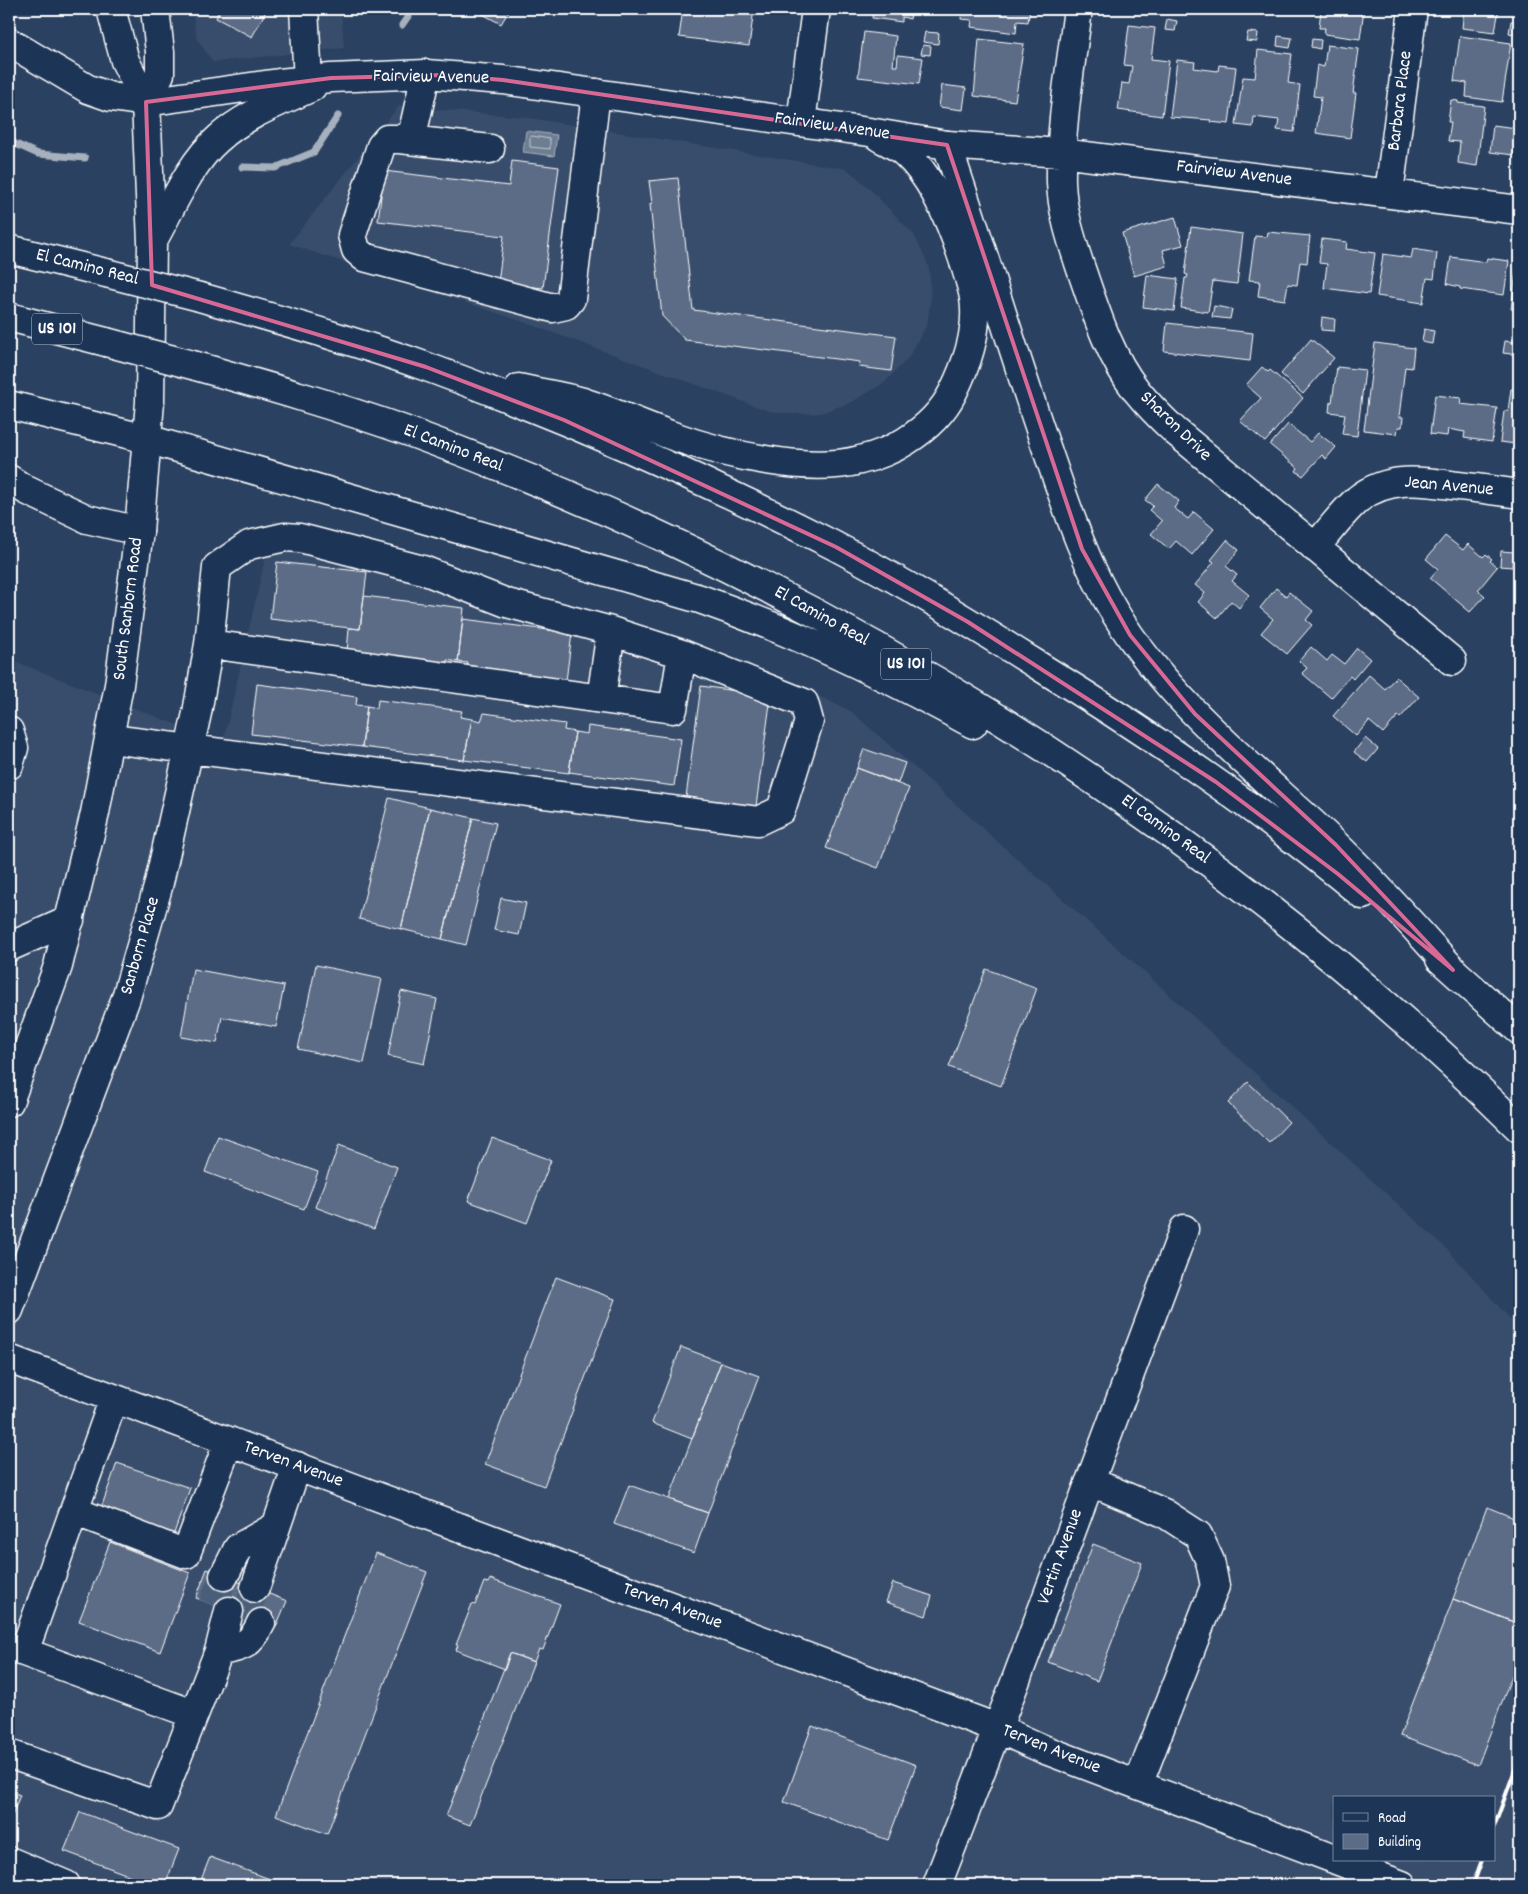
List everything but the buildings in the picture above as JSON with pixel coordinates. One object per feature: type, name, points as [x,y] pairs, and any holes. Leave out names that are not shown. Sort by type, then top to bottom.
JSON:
[{"type":"main road","name":"South Sanborn Road","points":[[9,1102],[58,966],[96,813],[111,739],[125,647],[147,439],[150,402],[152,242],[146,102],[125,61],[114,27],[111,9]]},
{"type":"main road","name":"South Sanborn Road","points":[[146,102],[160,74],[160,52],[155,9]]},
{"type":"main road","points":[[152,242],[196,165],[218,139],[260,111],[320,79],[304,9]]},
{"type":"main road","points":[[801,122],[816,9]]},
{"type":"main road","name":"Sharon Drive","points":[[1078,9],[1061,153],[1063,204],[1069,232],[1102,328],[1127,378],[1175,431],[1452,661]]},
{"type":"main road","name":"Barbara Place","points":[[1389,192],[1413,9]]},
{"type":"main road","name":"Fairview Avenue","points":[[9,42],[88,89],[111,97],[146,102],[320,79],[426,74],[503,80],[947,144],[1061,153],[1389,192],[1519,210]]},
{"type":"main road","points":[[411,140],[426,74]]},
{"type":"main road","points":[[490,149],[411,140],[387,140],[381,146],[352,235],[356,250],[364,257],[553,308],[566,305],[571,299],[596,93]]},
{"type":"main road","points":[[426,366],[582,402],[674,437],[726,452],[770,460],[822,465],[841,464],[868,458],[897,447],[928,424],[952,396],[968,360],[974,320],[974,305],[972,288],[960,249],[935,193],[916,164],[904,152],[869,132]]},
{"type":"main road","points":[[947,144],[1017,361],[1074,528],[1096,578],[1115,614],[1145,657],[1179,697],[1336,845],[1453,970]]},
{"type":"main road","name":"El Camino Real","points":[[9,249],[200,297],[307,328],[426,366],[564,420],[700,480],[836,546],[968,622],[1095,700],[1216,782],[1338,874],[1453,970],[1519,1030]]},
{"type":"main road","name":"El Camino Real","points":[[9,317],[299,395],[403,430],[537,481],[670,539],[804,606],[933,679],[1058,756],[1177,838],[1293,926],[1394,1011],[1519,1128]]},
{"type":"main road","points":[[9,405],[147,439],[700,599],[755,618],[815,644],[930,700],[1177,838]]},
{"type":"main road","points":[[9,479],[26,490],[87,519],[138,531]]},
{"type":"main road","name":"Jean Avenue","points":[[1314,548],[1357,500],[1385,484],[1401,481],[1418,481],[1519,494]]},
{"type":"main road","name":"Sanborn Place","points":[[9,1310],[126,998],[158,887],[190,750],[209,644],[216,567],[249,545],[285,537],[300,538],[423,570],[507,604],[611,631]]},
{"type":"main road","points":[[111,739],[758,821],[781,810],[810,721],[804,703],[682,654],[611,631],[601,699]]},
{"type":"main road","points":[[209,644],[673,709],[682,654]]},
{"type":"main road","points":[[9,731],[14,748],[9,766]]},
{"type":"main road","points":[[9,947],[70,920]]},
{"type":"main road","name":"Vertin Avenue","points":[[937,1885],[1184,1229]]},
{"type":"main road","name":"Terven Avenue","points":[[9,1359],[997,1728],[1043,1748],[1333,1859]]},
{"type":"main road","points":[[114,1398],[74,1512],[16,1650],[194,1714]]},
{"type":"main road","points":[[74,1512],[186,1554],[230,1441]]},
{"type":"main road","points":[[275,1527],[238,1548],[247,1585],[280,1565],[275,1527],[297,1466]]},
{"type":"main road","points":[[1089,1483],[1106,1488],[1164,1513],[1198,1535],[1210,1561],[1215,1586],[1138,1785]]},
{"type":"main road","points":[[237,1614],[256,1635],[245,1645],[219,1651],[207,1634],[205,1626],[237,1614]]},
{"type":"main road","points":[[9,1754],[158,1806],[219,1651]]},
{"type":"main road","points":[[9,1861],[66,1885]]},
{"type":"main road","name":"Terven Avenue","points":[[1340,1862],[1402,1885]]},
{"type":"highlighted area","points":[[443,75],[503,80],[947,145],[1082,549],[1130,635],[1195,714],[1336,845],[1453,970],[1338,874],[1216,782],[968,622],[836,547],[564,420],[426,367],[152,285],[146,102],[331,78]]},
{"type":"shaded area","points":[[192,9],[341,9],[344,48],[213,62],[197,39]]},
{"type":"shaded area","points":[[399,106],[523,117],[847,169],[867,186],[914,235],[929,267],[931,299],[927,324],[909,357],[884,383],[852,402],[821,413],[793,414],[769,411],[518,320],[289,244]]},
{"type":"shaded area","points":[[274,520],[749,663],[852,712],[1151,978],[1449,1251],[1519,1329],[1519,1885],[9,1885],[9,659],[223,743]]},
{"type":"water","points":[[526,131],[557,135],[554,156],[523,152]]},
{"type":"waterway","points":[[402,25],[413,9]]},
{"type":"waterway","points":[[242,167],[275,168],[314,152],[338,116]]},
{"type":"waterway","points":[[9,141],[38,154],[85,158]]},
{"type":"tunnel","points":[[212,1605],[224,1576]]},
{"type":"tunnel","points":[[245,1618],[255,1588]]},
{"type":"railway","points":[[1496,1822],[1519,1759]]},
{"type":"railway","points":[[1473,1885],[1481,1862]]}]
